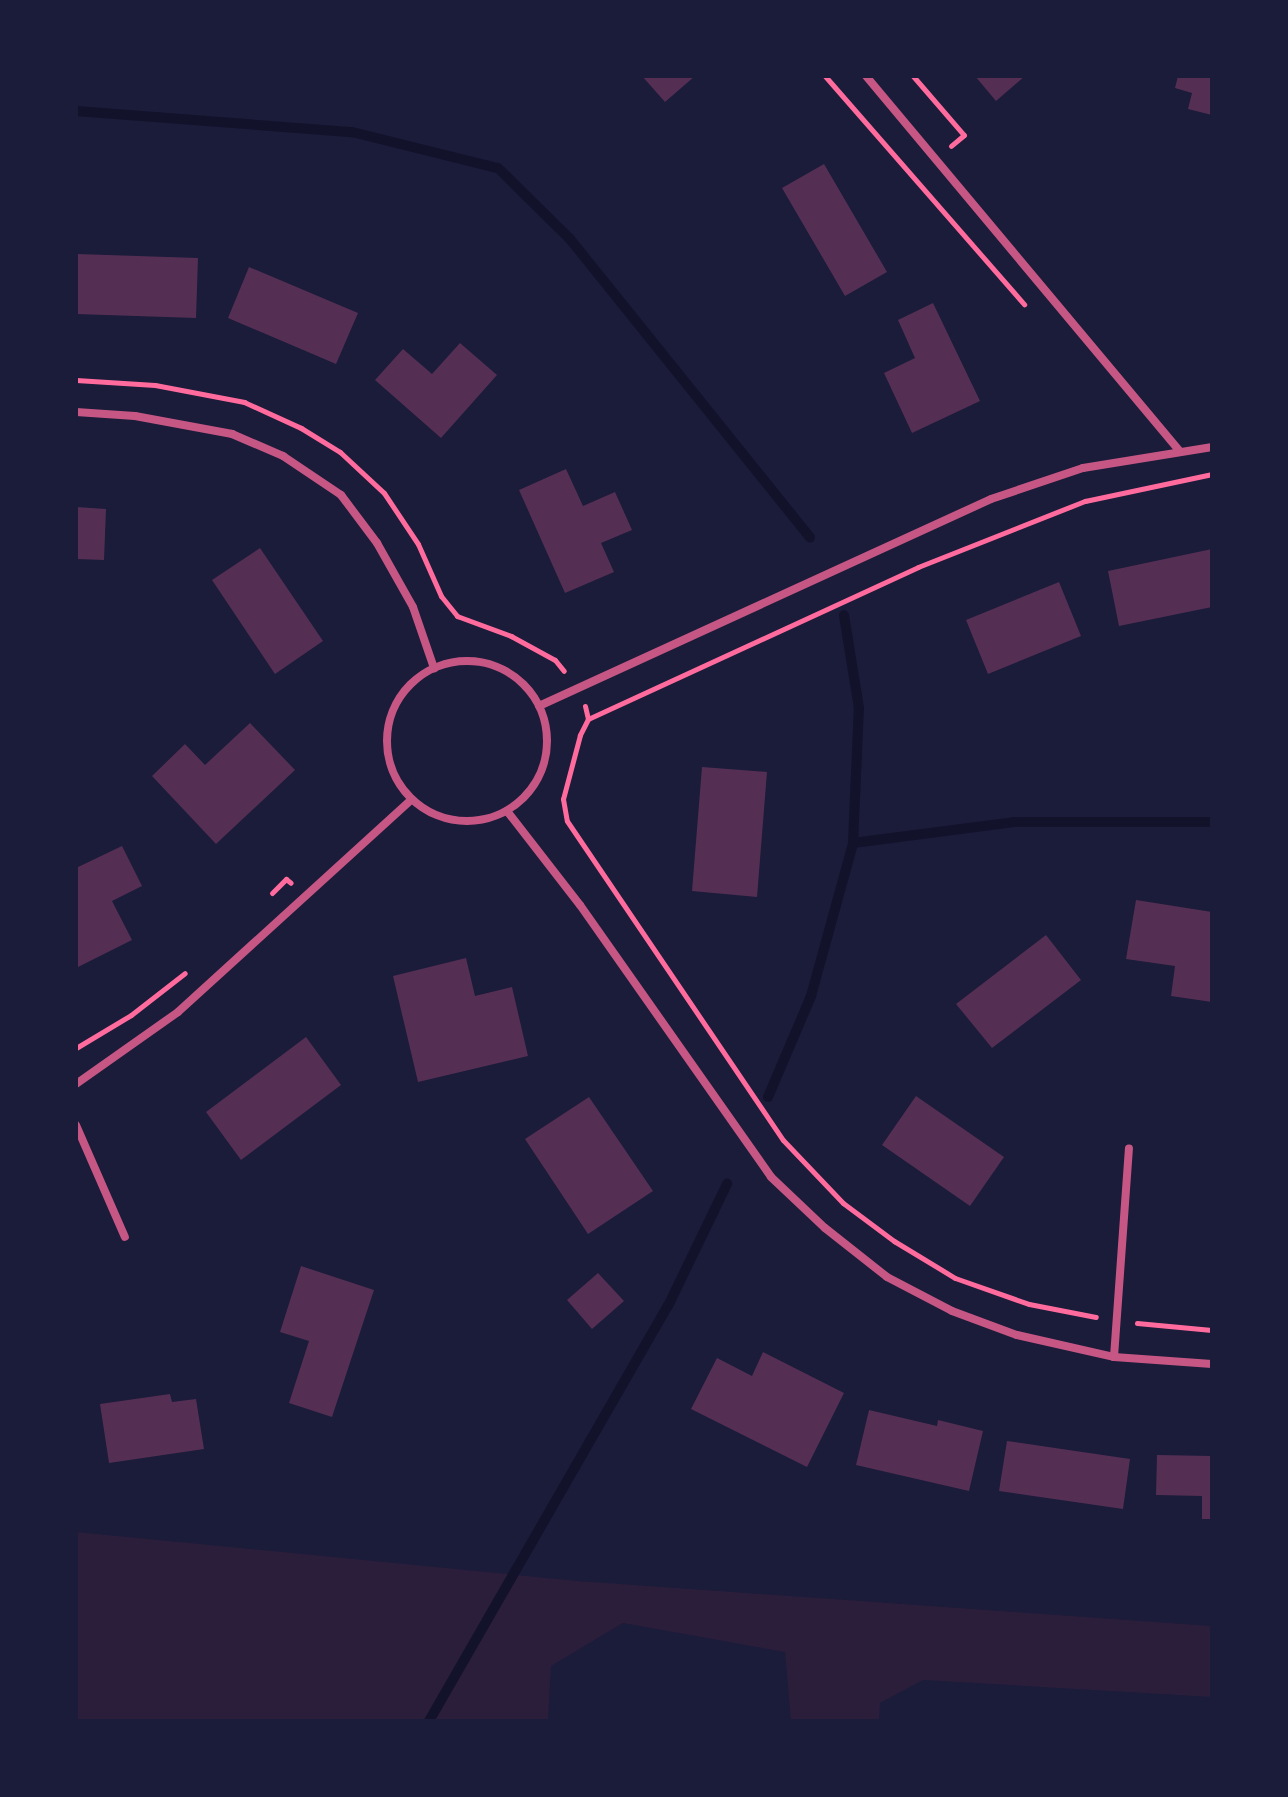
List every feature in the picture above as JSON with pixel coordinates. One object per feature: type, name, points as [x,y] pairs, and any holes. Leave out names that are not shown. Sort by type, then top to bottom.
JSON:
[{"type":"street","points":[[866,76],[1179,451]]},
{"type":"street","points":[[76,412],[135,416],[232,434],[283,456],[341,495],[377,543],[413,607],[434,668]]},
{"type":"street","points":[[539,706],[991,499],[1083,468],[1212,447]]},
{"type":"street","points":[[467,661],[489,665],[509,674],[527,688],[539,706],[546,728],[546,750],[541,772],[530,790],[507,811],[470,821],[438,817],[411,800],[395,778],[387,755],[388,724],[400,697],[414,681],[434,668],[467,661]]},
{"type":"street","points":[[76,1084],[178,1012],[411,800]]},
{"type":"street","points":[[507,811],[580,905],[771,1177],[825,1228],[887,1277],[952,1311],[1017,1335],[1114,1357],[1212,1364]]},
{"type":"street","points":[[76,1125],[125,1237]]},
{"type":"street","points":[[1114,1357],[1129,1149]]},
{"type":"path","points":[[825,76],[1034,315]]},
{"type":"path","points":[[913,76],[964,135],[935,159]]},
{"type":"path","points":[[76,380],[155,385],[244,402],[301,428],[340,452],[384,493],[418,544],[441,596],[457,616],[511,636],[555,660],[579,688],[588,719]]},
{"type":"path","points":[[1148,456],[1164,484]]},
{"type":"path","points":[[1212,474],[1085,501],[918,567],[588,719],[580,735],[563,799],[567,821],[783,1140],[843,1203],[894,1241],[955,1278],[1029,1304],[1116,1321],[1212,1330]]},
{"type":"path","points":[[265,899],[286,879],[306,898]]},
{"type":"path","points":[[76,1048],[131,1015],[190,969]]},
{"type":"shaded area","points":[[76,1532],[578,1581],[1212,1626],[1212,1697],[923,1680],[880,1703],[879,1721],[791,1721],[785,1652],[623,1623],[551,1666],[548,1721],[76,1721]]},
{"type":"building","points":[[642,76],[695,76],[665,102]]},
{"type":"building","points":[[975,76],[1025,76],[996,101]]},
{"type":"building","points":[[1178,76],[1212,76],[1212,115],[1188,109],[1192,93],[1175,88]]},
{"type":"building","points":[[824,164],[887,272],[845,296],[782,188]]},
{"type":"building","points":[[77,254],[198,258],[196,318],[76,314]]},
{"type":"building","points":[[249,267],[358,313],[336,364],[228,318]]},
{"type":"building","points":[[933,303],[980,401],[912,433],[884,373],[915,358],[898,320]]},
{"type":"building","points":[[460,343],[497,375],[441,438],[375,380],[403,349],[432,374]]},
{"type":"building","points":[[566,469],[583,506],[615,492],[632,530],[601,543],[614,572],[565,593],[519,490]]},
{"type":"building","points":[[76,507],[106,509],[104,560],[76,559]]},
{"type":"building","points":[[260,548],[323,641],[275,674],[212,580]]},
{"type":"building","points":[[1212,549],[1212,607],[1119,626],[1108,571]]},
{"type":"building","points":[[1059,582],[1081,636],[988,674],[966,620]]},
{"type":"building","points":[[250,723],[295,770],[216,844],[152,776],[185,744],[205,765]]},
{"type":"building","points":[[702,767],[767,772],[757,897],[692,891]]},
{"type":"building","points":[[122,846],[142,886],[112,901],[132,940],[76,968],[76,868]]},
{"type":"building","points":[[1136,900],[1212,912],[1212,1002],[1171,996],[1175,966],[1126,959]]},
{"type":"building","points":[[1046,935],[1081,980],[992,1048],[956,1004]]},
{"type":"building","points":[[466,958],[475,996],[512,987],[528,1056],[418,1082],[393,976]]},
{"type":"building","points":[[306,1037],[341,1085],[241,1160],[206,1112]]},
{"type":"building","points":[[916,1096],[1004,1157],[970,1206],[882,1145]]},
{"type":"building","points":[[589,1097],[653,1191],[588,1234],[525,1139]]},
{"type":"building","points":[[301,1266],[374,1290],[332,1417],[289,1403],[309,1341],[280,1332]]},
{"type":"building","points":[[598,1273],[624,1301],[592,1329],[567,1300]]},
{"type":"building","points":[[763,1352],[844,1393],[807,1467],[691,1409],[717,1358],[752,1376]]},
{"type":"building","points":[[170,1394],[172,1402],[196,1399],[204,1449],[109,1463],[100,1404]]},
{"type":"building","points":[[869,1410],[937,1426],[938,1420],[983,1431],[969,1491],[856,1465]]},
{"type":"building","points":[[1007,1441],[1130,1459],[1123,1509],[999,1491]]},
{"type":"building","points":[[1157,1455],[1212,1456],[1212,1519],[1202,1519],[1202,1496],[1156,1495]]},
{"type":"waterway","points":[[76,111],[352,132],[498,168],[570,239],[810,538]]},
{"type":"waterway","points":[[768,1097],[811,996],[853,843],[859,708],[844,615]]},
{"type":"waterway","points":[[853,843],[1014,822],[1212,822]]},
{"type":"waterway","points":[[429,1721],[668,1306],[727,1184]]}]
